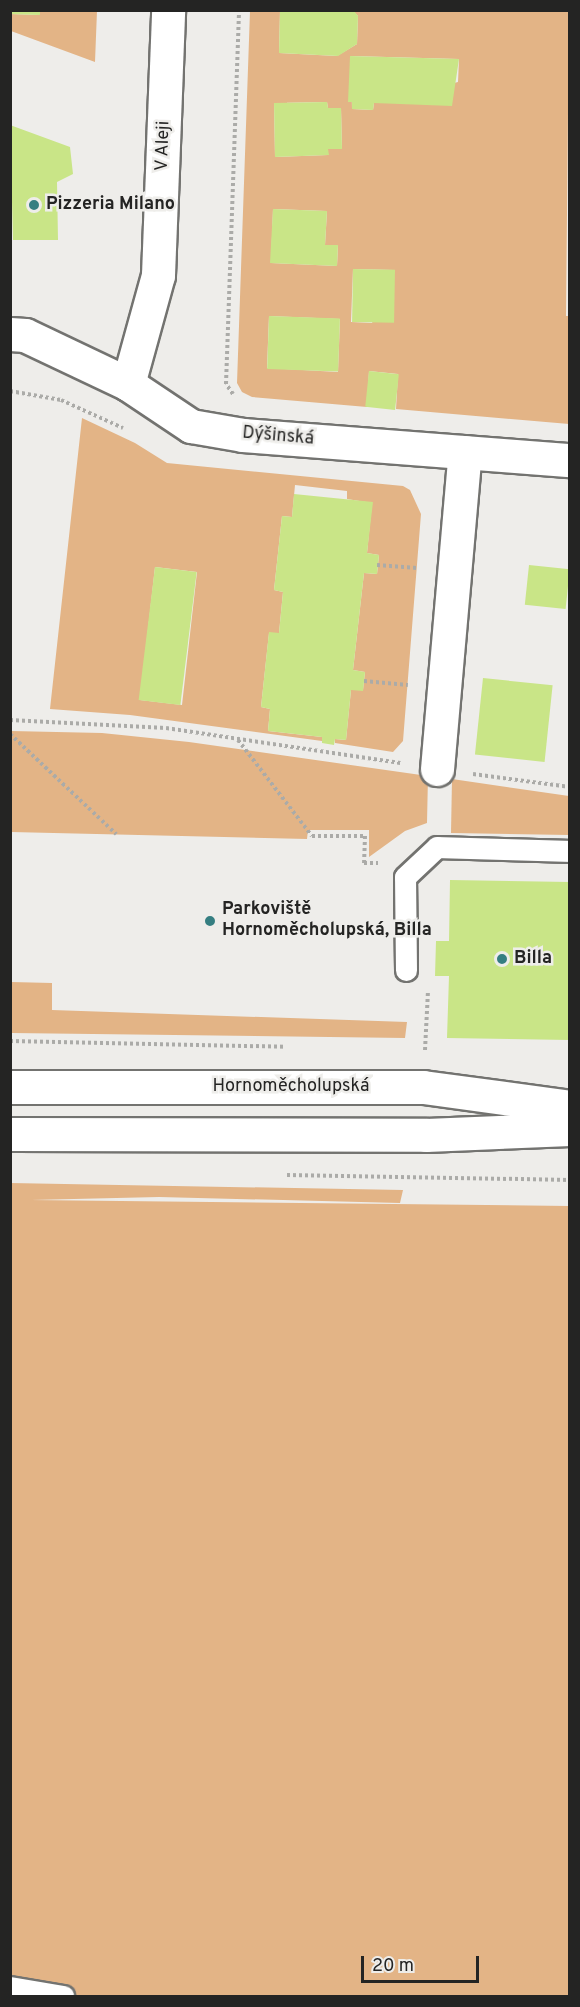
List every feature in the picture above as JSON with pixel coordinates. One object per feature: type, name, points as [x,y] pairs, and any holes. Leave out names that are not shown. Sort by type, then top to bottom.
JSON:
[{"type":"street","name":"V Aleji","points":[[128,384],[158,275],[168,10]]},
{"type":"street","name":"Dýšinská","points":[[10,334],[25,335],[128,384],[191,426],[243,435],[570,460]]},
{"type":"street","points":[[437,769],[465,452]]},
{"type":"street","name":"Hornoměcholupská","points":[[10,1087],[423,1087],[570,1107]]},
{"type":"street","points":[[10,1134],[426,1135],[570,1129]]},
{"type":"lane","points":[[406,970],[405,877],[437,847],[570,851]]},
{"type":"lane","points":[[10,1987],[63,1996]]},
{"type":"path","points":[[239,10],[226,384],[240,399]]},
{"type":"path","points":[[10,392],[61,400],[126,430]]},
{"type":"path","points":[[377,565],[417,568]]},
{"type":"path","points":[[364,681],[408,685]]},
{"type":"path","points":[[10,720],[98,722],[238,739],[570,787]]},
{"type":"path","points":[[10,734],[116,834]]},
{"type":"path","points":[[238,739],[312,836],[365,836],[364,863],[382,863]]},
{"type":"path","points":[[277,1175],[570,1180]]},
{"type":"shaded area","points":[[40,10],[97,11],[95,62],[11,31],[10,14],[39,15]]},
{"type":"shaded area","points":[[250,11],[280,11],[279,53],[337,56],[357,44],[358,16],[353,11],[569,11],[566,316],[570,316],[569,424],[396,409],[398,374],[369,371],[367,407],[252,397],[242,392],[237,383]],"holes":[[[351,56],[459,59],[458,82],[374,103],[373,110],[352,109]],[[327,102],[328,108],[341,108],[342,149],[328,149],[328,155],[275,157],[274,103]],[[273,209],[327,211],[325,245],[338,245],[337,266],[271,263]],[[353,269],[395,270],[372,323],[351,322]],[[269,316],[340,319],[338,372],[267,368]]]},
{"type":"shaded area","points":[[82,418],[135,443],[167,463],[403,486],[410,490],[421,514],[403,741],[393,752],[335,743],[335,739],[346,740],[351,690],[363,690],[365,672],[353,670],[364,573],[377,574],[379,555],[367,553],[372,503],[347,499],[347,491],[295,485],[292,517],[282,516],[274,590],[283,592],[279,633],[269,633],[261,707],[270,709],[268,731],[322,737],[322,741],[130,715],[50,709]],"holes":[[[155,567],[197,572],[182,705],[140,700]]]},
{"type":"shaded area","points":[[11,731],[102,733],[189,742],[428,776],[427,823],[405,831],[369,857],[369,830],[308,830],[307,839],[11,832]]},
{"type":"shaded area","points":[[452,779],[569,796],[569,835],[451,833]]},
{"type":"shaded area","points":[[11,982],[52,983],[52,1010],[407,1022],[405,1038],[11,1033]]},
{"type":"shaded area","points":[[10,1183],[403,1190],[400,1203],[159,1197],[31,1200],[569,1206],[569,1996],[11,1996]]},
{"type":"building","points":[[10,10],[40,10],[40,15],[10,14]]},
{"type":"building","points":[[280,10],[353,10],[358,16],[357,44],[338,56],[279,53]]},
{"type":"building","points":[[350,56],[459,59],[452,106],[374,103],[373,110],[352,109],[352,102],[348,102]]},
{"type":"building","points":[[327,102],[328,108],[341,108],[342,149],[328,149],[329,155],[275,157],[274,103]]},
{"type":"building","name":"Pizzeria Milano","points":[[10,125],[70,147],[73,174],[57,182],[58,240],[13,240]]},
{"type":"building","points":[[273,209],[327,211],[325,245],[338,245],[337,266],[270,263]]},
{"type":"building","points":[[353,269],[395,270],[394,323],[352,322]]},
{"type":"building","points":[[269,316],[340,318],[338,371],[267,369]]},
{"type":"building","points":[[369,371],[399,374],[395,410],[365,407]]},
{"type":"building","points":[[294,494],[373,502],[367,553],[379,555],[377,574],[364,573],[353,670],[365,672],[363,691],[351,690],[346,740],[335,739],[334,745],[322,743],[322,737],[268,731],[270,709],[261,707],[269,632],[279,633],[283,592],[274,590],[282,516],[292,517]]},
{"type":"building","points":[[529,565],[570,569],[566,609],[525,605]]},
{"type":"building","points":[[155,567],[197,572],[180,705],[139,700]]},
{"type":"building","points":[[483,678],[553,685],[545,762],[475,755]]},
{"type":"building","name":"Billa","points":[[450,880],[570,882],[570,1040],[447,1038],[449,976],[435,976],[436,941],[449,941]]},
{"type":"place","name":"Pizzeria Milano","points":[[34,205]]},
{"type":"place","name":"Parkoviště Hornoměcholupská, Billa","points":[[210,921]]},
{"type":"place","name":"Billa","points":[[502,959]]}]
